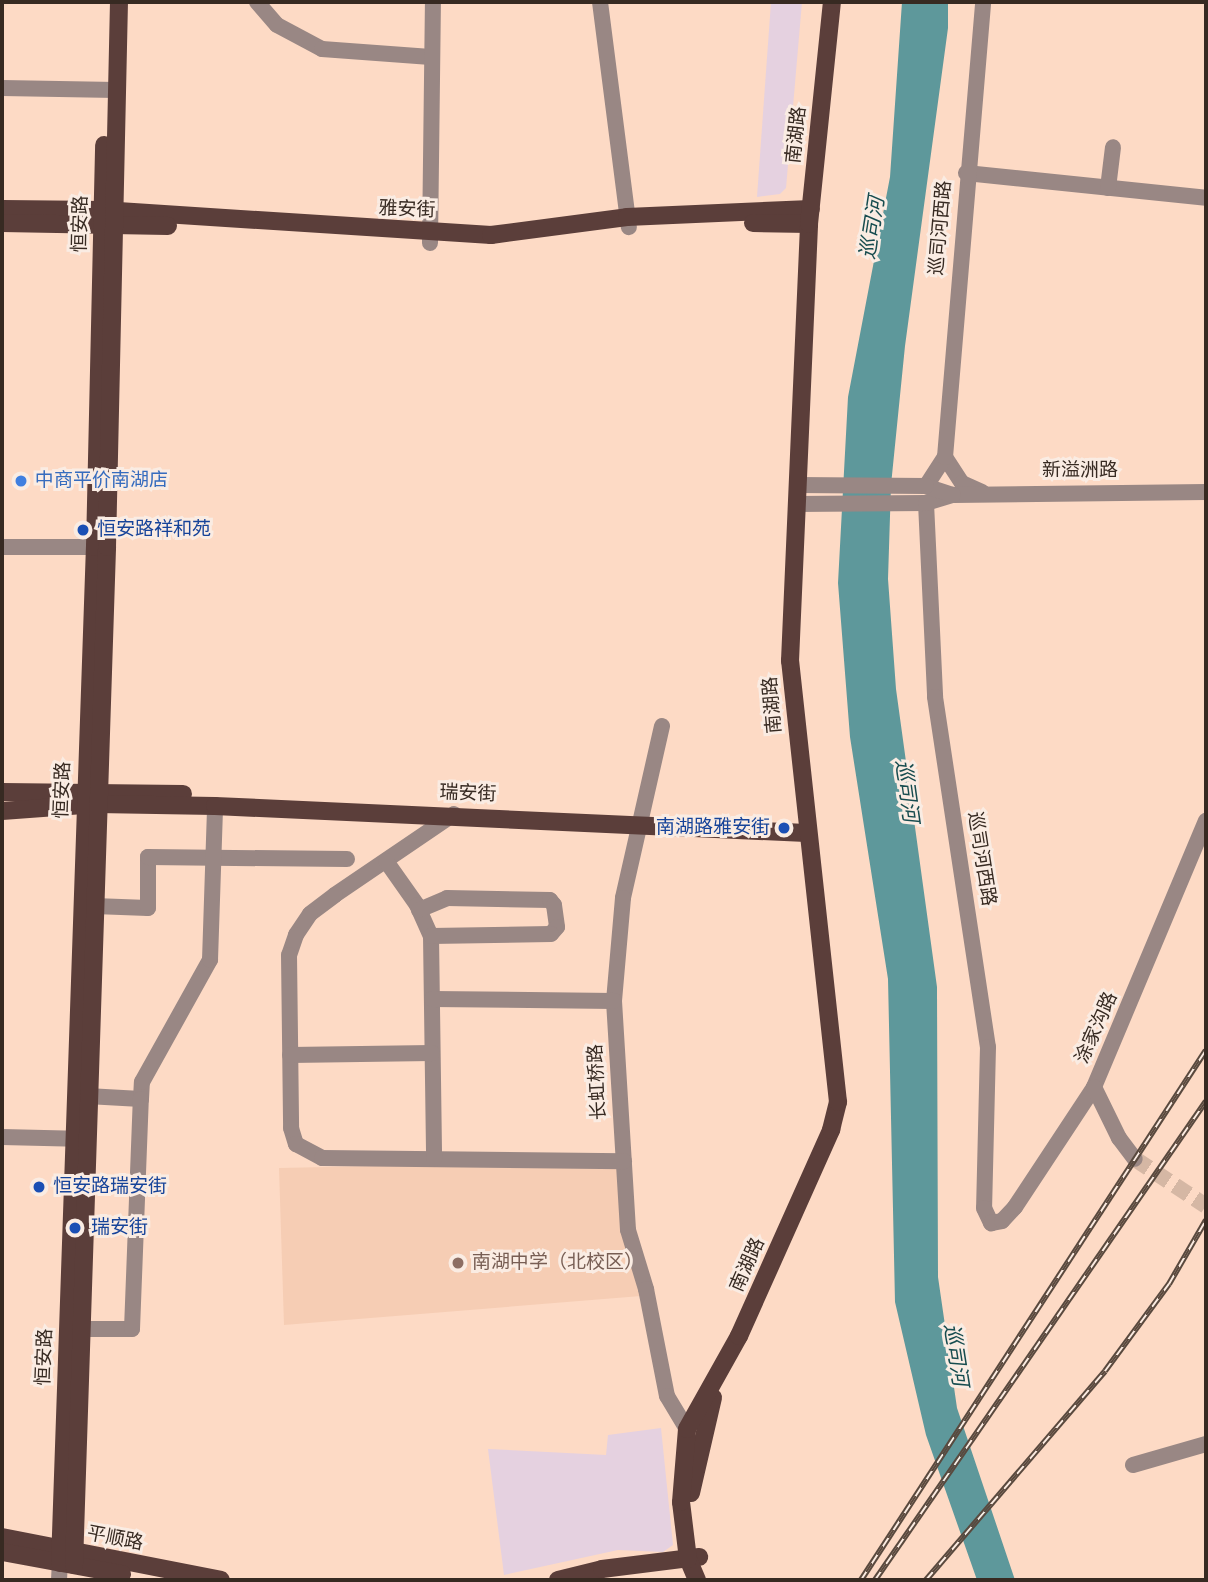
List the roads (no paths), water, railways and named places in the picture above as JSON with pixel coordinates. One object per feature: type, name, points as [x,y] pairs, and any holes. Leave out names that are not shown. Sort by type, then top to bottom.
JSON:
[{"type":"main road","name":"恒安路","points":[[67,1565],[90,797],[101,547],[109,217],[108,2]]},
{"type":"main road","name":"恒安路","points":[[110,90],[118,2]]},
{"type":"main road","name":"南湖路","points":[[697,1568],[681,1502],[687,1429],[719,1378],[825,1145],[838,1102],[832,1015],[806,829],[790,676],[810,217],[832,2]]},
{"type":"main road","name":"雅安街","points":[[2,209],[516,244],[628,222],[810,217]]},
{"type":"main road","name":"雅安街","points":[[2,223],[109,217]]},
{"type":"main road","name":"瑞安街","points":[[2,792],[640,819],[806,829]]},
{"type":"main road","name":"恒安路","points":[[67,1565],[81,1329],[80,1139],[87,1096],[94,906],[90,797]]},
{"type":"main road","name":"瑞安街","points":[[2,811],[90,797],[215,807],[640,819]]},
{"type":"main road","name":"南湖路","points":[[697,1568],[691,1487],[719,1378]]},
{"type":"main road","name":"平顺路","points":[[2,1537],[67,1565],[221,1580]]},
{"type":"main road","name":"平顺路","points":[[2,1552],[157,1580]]},
{"type":"main road","points":[[558,1580],[602,1569],[697,1568]]},
{"type":"main road","points":[[595,1580],[697,1568]]},
{"type":"street","points":[[257,2],[277,25],[322,49],[431,57]]},
{"type":"street","points":[[430,237],[433,2]]},
{"type":"street","points":[[600,2],[628,222]]},
{"type":"street","name":"巡司河西路","points":[[945,457],[982,2]]},
{"type":"street","points":[[2,88],[110,90]]},
{"type":"street","points":[[1108,188],[1113,147]]},
{"type":"street","points":[[966,173],[1206,198]]},
{"type":"street","points":[[926,486],[945,457],[962,483],[987,493]]},
{"type":"street","points":[[797,485],[926,486],[953,495]]},
{"type":"street","name":"新溢洲路","points":[[953,495],[1206,492]]},
{"type":"street","points":[[796,504],[926,503],[953,495]]},
{"type":"street","name":"巡司河西路","points":[[926,503],[935,697],[988,1047],[987,1220]]},
{"type":"street","points":[[2,547],[101,547]]},
{"type":"street","name":"长虹桥路","points":[[662,726],[623,898],[614,1001],[628,1230],[646,1289],[667,1396],[687,1429]]},
{"type":"street","points":[[81,1329],[132,1329],[142,1082],[210,960],[215,807]]},
{"type":"street","points":[[454,814],[310,914],[296,935],[289,955],[291,1128],[296,1144],[309,1154],[434,1159],[624,1161]]},
{"type":"street","name":"涂家沟路","points":[[987,1220],[1002,1221],[1015,1207],[1094,1087],[1206,821]]},
{"type":"street","points":[[94,906],[148,908],[148,856],[347,859]]},
{"type":"street","points":[[386,861],[419,910],[431,936],[434,1159]]},
{"type":"street","points":[[419,910],[447,898],[550,900],[555,905],[556,927],[551,934],[431,936]]},
{"type":"street","points":[[432,999],[614,1001]]},
{"type":"street","points":[[290,1055],[432,1053]]},
{"type":"street","points":[[1094,1087],[1119,1138],[1135,1159]]},
{"type":"street","points":[[87,1096],[141,1099]]},
{"type":"street","points":[[2,1138],[80,1139]]},
{"type":"street","points":[[1133,1465],[1206,1444]]},
{"type":"water","name":"巡司河","points":[[902,2],[948,2],[948,28],[905,346],[891,485],[888,579],[896,689],[937,987],[938,1277],[957,1408],[1015,1580],[977,1580],[926,1435],[895,1302],[888,979],[850,737],[838,583],[848,397],[890,177]]},
{"type":"tunnel","points":[[1135,1159],[1206,1206]]},
{"type":"railway","points":[[861,1580],[1206,1050]]},
{"type":"railway","points":[[875,1580],[1206,1101]]},
{"type":"railway","points":[[926,1580],[1105,1371],[1169,1284],[1206,1220]]},
{"type":"place","name":"中商平价南湖店","points":[[21,481]]},
{"type":"place","name":"恒安路祥和苑","points":[[83,530]]},
{"type":"place","name":"南湖路雅安街","points":[[784,828]]},
{"type":"place","name":"恒安路瑞安街","points":[[39,1187]]},
{"type":"place","name":"瑞安街","points":[[75,1228]]},
{"type":"place","name":"南湖中学（北校区）","points":[[458,1263]]}]
